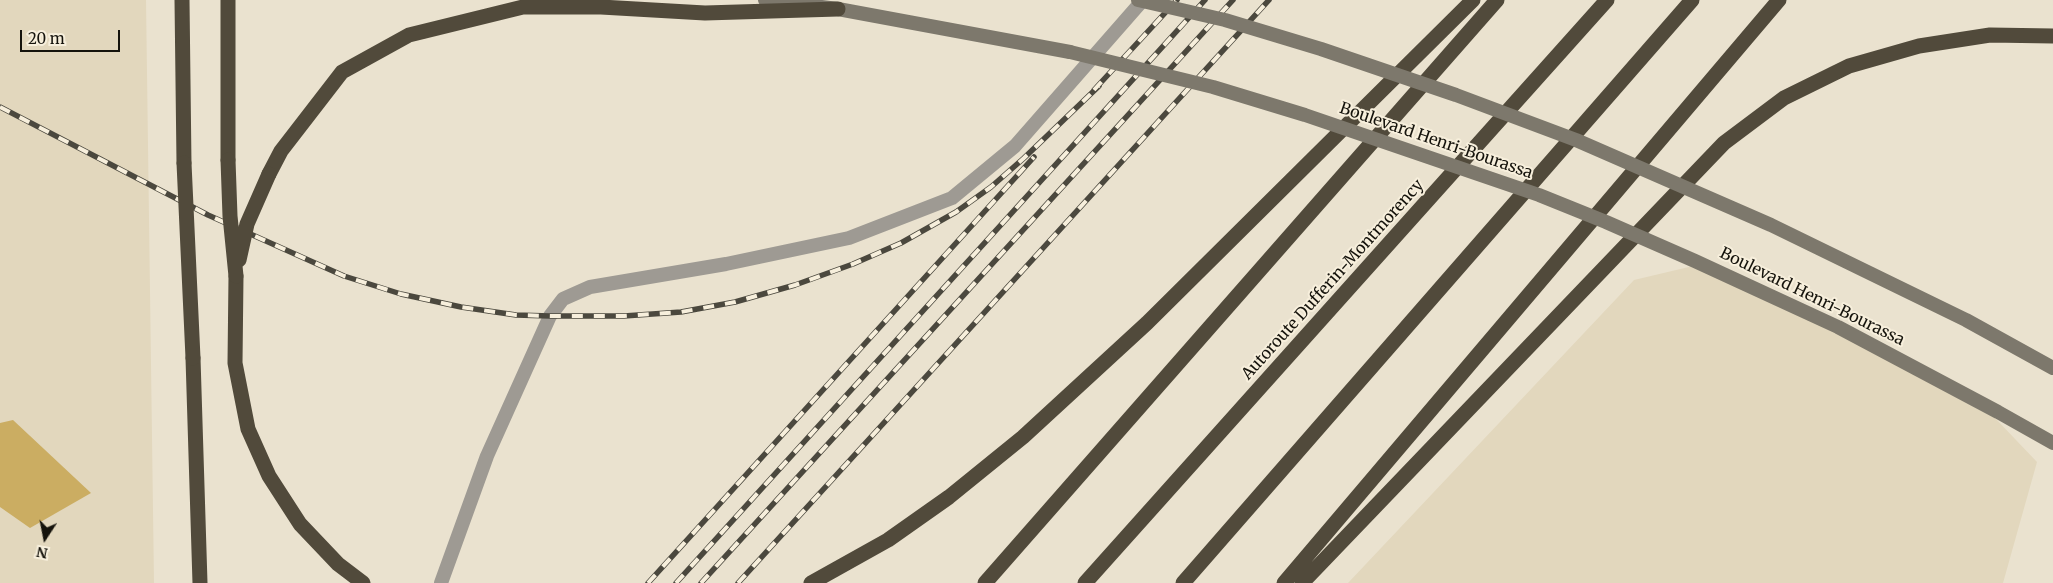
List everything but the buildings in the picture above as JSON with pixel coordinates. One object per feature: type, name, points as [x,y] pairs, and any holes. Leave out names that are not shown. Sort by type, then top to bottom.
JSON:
[{"type":"highway","points":[[182,0],[184,163],[194,358],[200,583]]},
{"type":"highway","points":[[228,0],[228,160],[230,216],[236,276],[235,363],[248,429],[269,476],[300,524],[338,564],[363,583]]},
{"type":"highway","points":[[811,583],[888,540],[949,497],[1030,430],[1147,322],[1473,0]]},
{"type":"highway","points":[[985,583],[1497,0]]},
{"type":"highway","name":"Autoroute Dufferin-Montmorency","points":[[1086,583],[1607,0]]},
{"type":"highway","points":[[1183,583],[1692,0]]},
{"type":"highway","points":[[1284,583],[1779,0]]},
{"type":"highway","points":[[236,276],[246,224],[281,151],[342,72],[409,35],[523,7],[601,7],[705,13],[838,9]]},
{"type":"highway","points":[[1302,583],[1724,143],[1784,98],[1849,66],[1919,46],[1990,34],[2053,36]]},
{"type":"main road","name":"Boulevard Henri-Bourassa","points":[[765,0],[838,9],[1070,52],[1213,87],[1305,115],[1468,170],[1598,218],[1696,260],[1838,326],[2053,443]]},
{"type":"main road","points":[[1138,0],[1225,20],[1321,49],[1456,95],[1576,140],[1779,229],[1966,320],[2053,368]]},
{"type":"lane","points":[[441,583],[487,456],[550,316],[563,299],[590,287],[726,264],[849,238],[952,198],[1015,146],[1143,0]]},
{"type":"shaded area","points":[[0,0],[146,0],[154,583],[0,583]]},
{"type":"shaded area","points":[[1693,266],[1835,332],[1995,418],[2037,462],[2003,583],[1348,583],[1634,280]]},
{"type":"shaded area","points":[[13,420],[91,493],[30,528],[0,507],[0,423]]},
{"type":"railway","points":[[1094,90],[1177,0]]},
{"type":"railway","points":[[676,583],[1205,0]]},
{"type":"railway","points":[[701,583],[1233,0]]},
{"type":"railway","points":[[738,583],[1269,0]]},
{"type":"railway","points":[[0,107],[208,215],[344,276],[401,294],[461,307],[516,315],[624,316],[681,312],[735,302],[795,285],[853,264],[901,243],[956,212],[991,187],[1099,86]]},
{"type":"railway","points":[[648,583],[1034,157]]}]
